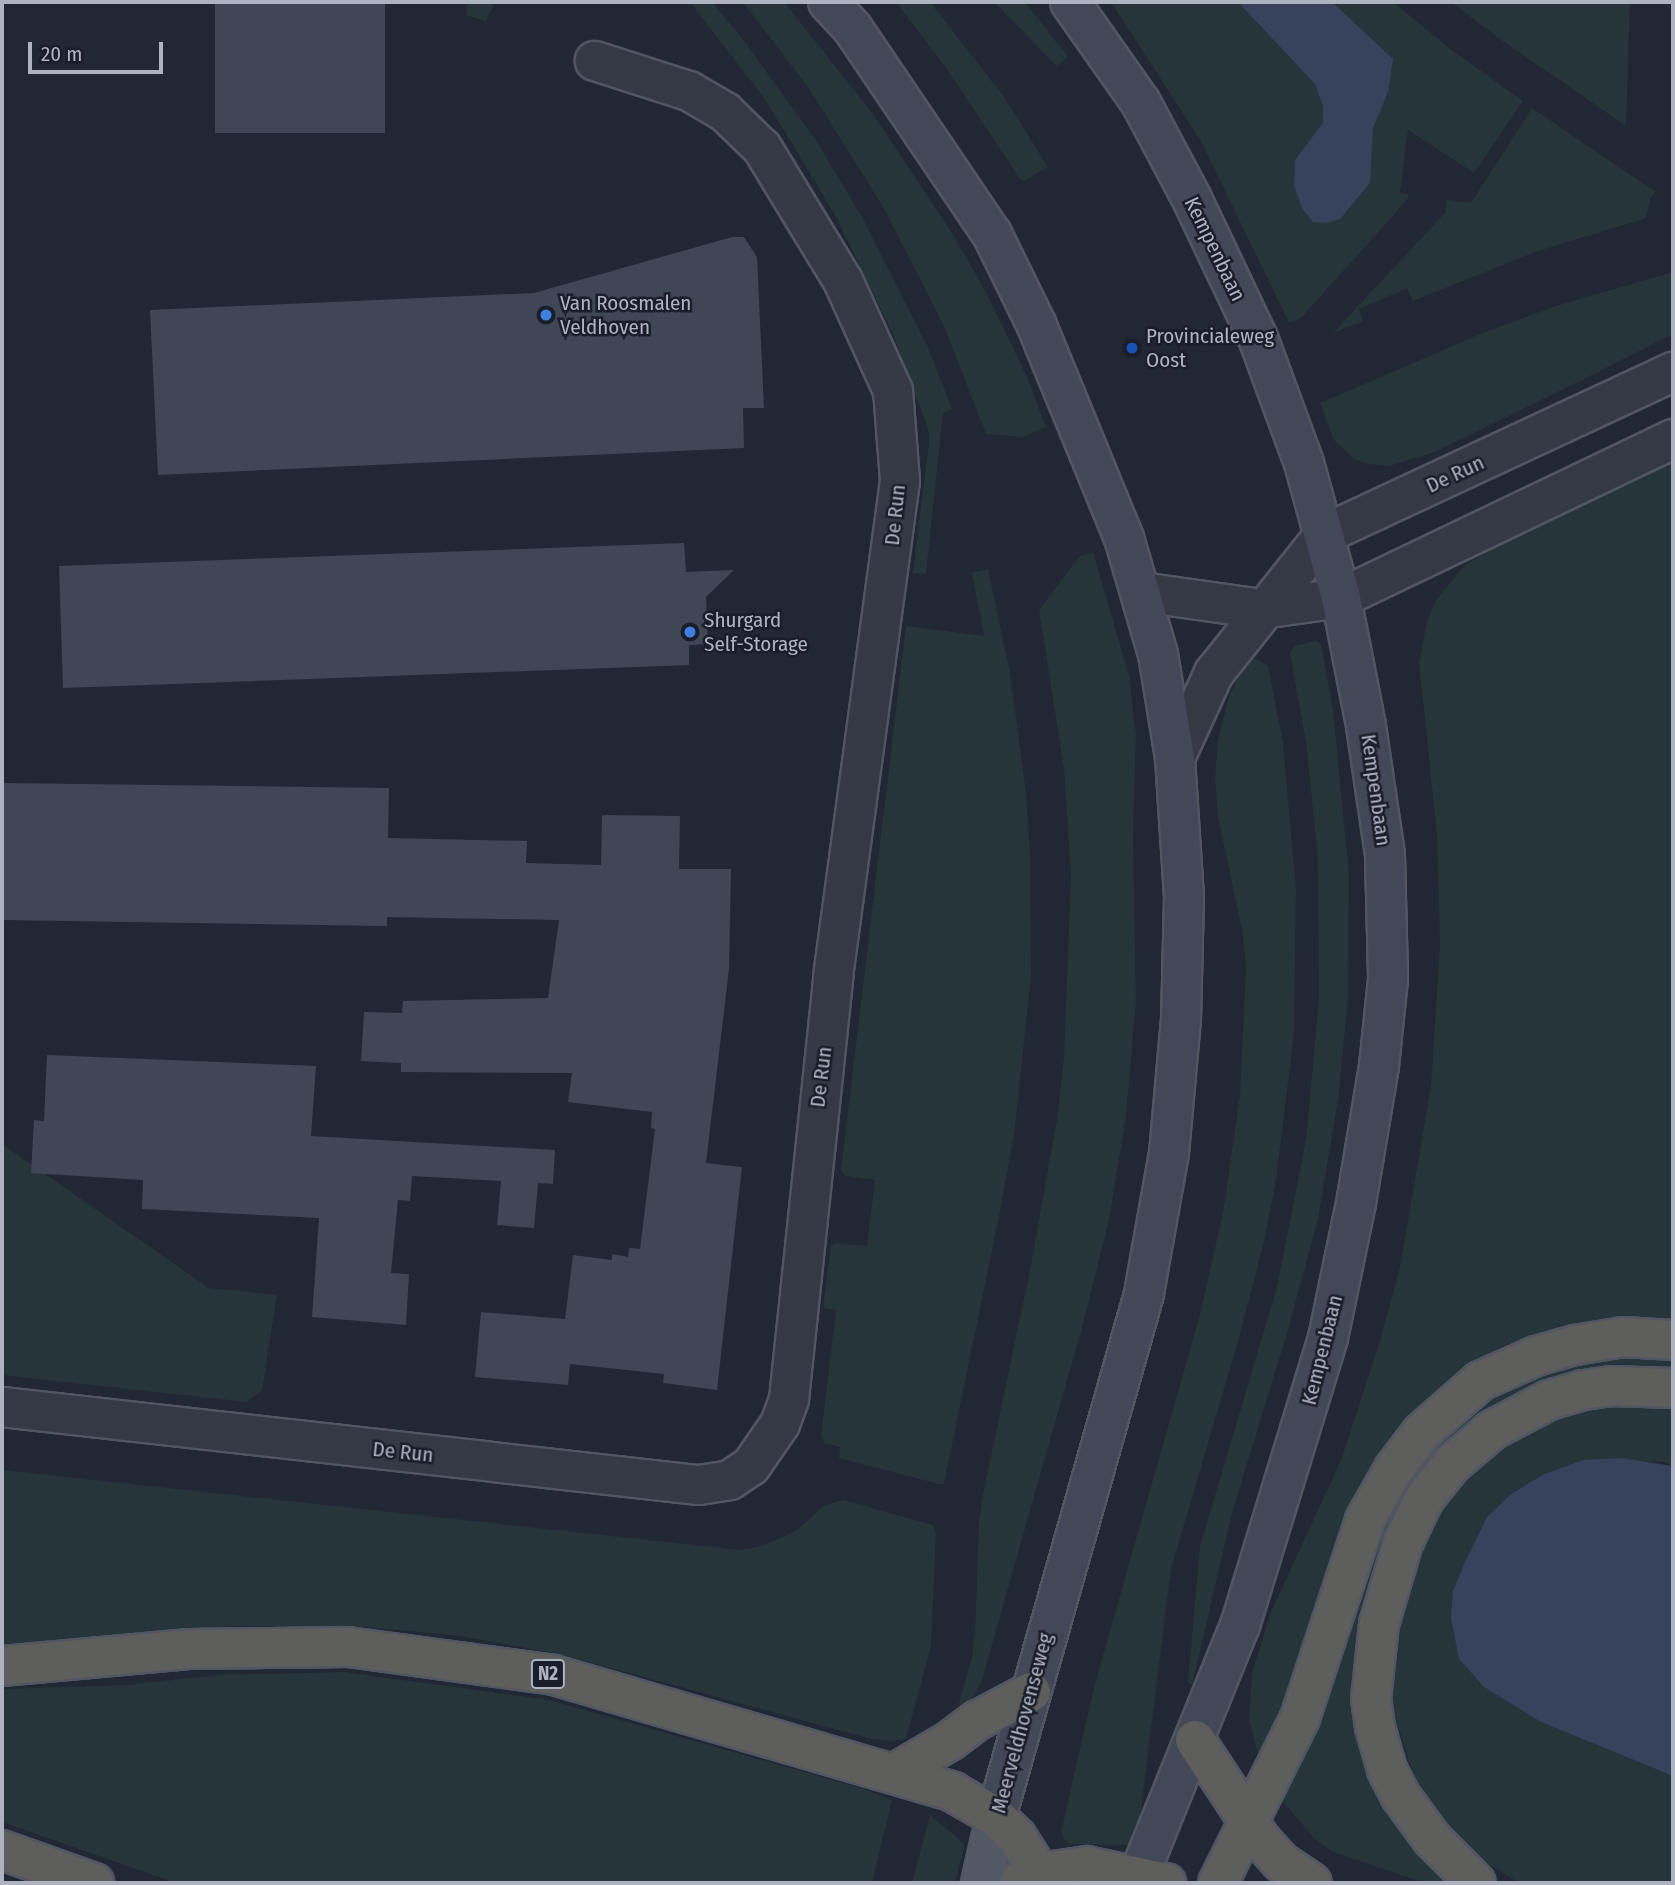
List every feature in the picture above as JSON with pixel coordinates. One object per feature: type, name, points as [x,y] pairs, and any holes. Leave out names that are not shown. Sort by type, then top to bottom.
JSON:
[{"type":"highway","points":[[1218,1883],[1300,1718],[1365,1520],[1394,1469],[1422,1432],[1480,1381],[1535,1356],[1575,1345],[1623,1337],[1673,1340]]},
{"type":"highway","points":[[1476,1883],[1432,1839],[1400,1796],[1387,1769],[1375,1727],[1371,1699],[1379,1624],[1403,1543],[1424,1499],[1444,1473],[1492,1430],[1549,1401],[1583,1390],[1611,1386],[1673,1388]]},
{"type":"highway","name":"N2","points":[[2,1666],[189,1649],[348,1647],[554,1675],[895,1773],[953,1792],[996,1817]]},
{"type":"highway","points":[[895,1773],[951,1740],[978,1720],[1031,1692]]},
{"type":"highway","points":[[1195,1740],[1249,1822],[1281,1862],[1312,1883]]},
{"type":"highway","points":[[996,1817],[1017,1837],[1033,1880],[1087,1866],[1147,1881]]},
{"type":"highway","points":[[2,1850],[94,1883]]},
{"type":"main road","points":[[828,2],[853,29],[992,234],[1076,414],[1124,538],[1141,592],[1158,654],[1175,758]]},
{"type":"main road","name":"Kempenbaan","points":[[1070,2],[1141,103],[1197,210],[1258,338],[1304,463],[1341,598],[1366,726],[1385,855],[1388,979],[1379,1066],[1356,1203],[1328,1338],[1240,1625],[1195,1740]]},
{"type":"main road","name":"Meerveldhovenseweg","points":[[981,1883],[996,1817],[1144,1294],[1170,1153],[1181,1019],[1184,897],[1175,758]]},
{"type":"main road","points":[[1147,1881],[1195,1740]]},
{"type":"street","name":"De Run","points":[[2,1407],[699,1485],[730,1480],[751,1466],[780,1424],[789,1399],[831,990],[900,481],[893,391],[843,281],[762,148],[725,112],[689,91],[595,61]]},
{"type":"street","name":"De Run","points":[[1175,758],[1214,673],[1262,609],[1325,534],[1673,372]]},
{"type":"street","points":[[1141,592],[1262,609],[1341,598],[1673,439]]},
{"type":"shaded area","points":[[467,2],[495,2],[486,21],[466,15]]},
{"type":"shaded area","points":[[690,2],[712,2],[742,38],[817,142],[862,217],[929,350],[952,409],[943,413],[926,574],[913,573],[929,442],[928,429],[893,334],[836,217],[790,140],[761,94]]},
{"type":"shaded area","points":[[743,2],[784,2],[873,114],[954,236],[987,294],[1027,377],[1046,427],[1023,437],[986,434],[944,326],[882,205],[810,90]]},
{"type":"shaded area","points":[[896,2],[930,2],[1004,97],[1048,167],[1024,181],[1020,179],[947,69]]},
{"type":"shaded area","points":[[994,2],[1025,2],[1068,57],[1057,66]]},
{"type":"shaded area","points":[[1111,2],[1393,2],[1449,48],[1523,101],[1474,173],[1408,130],[1400,193],[1409,194],[1407,200],[1301,318],[1289,323],[1201,141]]},
{"type":"shaded area","points":[[1451,2],[1630,2],[1626,126],[1500,39]]},
{"type":"shaded area","points":[[1532,108],[1656,192],[1650,198],[1646,218],[1535,252],[1413,301],[1407,288],[1359,309],[1363,321],[1333,333],[1445,213],[1446,200],[1471,203]]},
{"type":"shaded area","points":[[1673,272],[1673,334],[1582,380],[1435,452],[1389,466],[1367,464],[1354,459],[1334,440],[1320,403],[1485,332],[1556,306]]},
{"type":"shaded area","points":[[1673,454],[1673,1321],[1654,1318],[1607,1319],[1535,1334],[1501,1347],[1431,1395],[1396,1435],[1280,1725],[1259,1757],[1249,1720],[1252,1673],[1271,1612],[1341,1460],[1379,1344],[1400,1267],[1431,1086],[1440,944],[1437,835],[1419,663],[1427,620],[1436,600],[1464,566],[1508,538]]},
{"type":"shaded area","points":[[1093,552],[1129,676],[1136,735],[1133,835],[1136,1002],[1126,1116],[1109,1220],[1083,1324],[982,1680],[974,1696],[961,1709],[959,1703],[972,1657],[975,1632],[979,1521],[983,1494],[1031,1265],[1057,1119],[1064,1056],[1071,875],[1064,769],[1039,610],[1079,557]]},
{"type":"shaded area","points":[[988,569],[1010,673],[1026,793],[1030,855],[1031,977],[1014,1135],[944,1484],[939,1484],[839,1458],[840,1447],[824,1443],[821,1435],[836,1310],[823,1308],[831,1246],[835,1243],[867,1246],[875,1180],[845,1176],[841,1170],[906,626],[984,636],[972,573]]},
{"type":"shaded area","points":[[1316,641],[1321,644],[1333,709],[1349,875],[1348,999],[1338,1100],[1318,1219],[1288,1330],[1232,1513],[1192,1685],[1188,1682],[1200,1546],[1277,1287],[1306,1140],[1319,999],[1318,859],[1306,742],[1290,653],[1294,646]]},
{"type":"shaded area","points":[[1256,658],[1268,666],[1283,743],[1296,889],[1294,1034],[1276,1180],[1264,1242],[1239,1338],[1171,1569],[1140,1817],[1129,1845],[1071,1844],[1061,1833],[1094,1687],[1199,1318],[1223,1213],[1240,1095],[1246,966],[1242,930],[1218,817],[1215,777],[1218,740],[1228,700],[1244,665]]},
{"type":"shaded area","points":[[2,1144],[209,1288],[277,1295],[262,1390],[247,1402],[2,1375]]},
{"type":"shaded area","points":[[1625,1354],[1673,1358],[1673,1368],[1620,1364],[1581,1369],[1553,1377],[1494,1404],[1440,1451],[1358,1651],[1448,1883],[1425,1883],[1333,1852],[1316,1840],[1278,1796],[1392,1503],[1433,1444],[1488,1397],[1560,1364]]},
{"type":"shaded area","points":[[1596,1403],[1673,1404],[1673,1466],[1664,1462],[1583,1460],[1544,1474],[1511,1494],[1541,1722],[1673,1776],[1673,1883],[1519,1883],[1478,1857],[1446,1827],[1414,1776],[1394,1714],[1391,1690],[1397,1621],[1426,1533],[1446,1497],[1470,1468],[1524,1429]]},
{"type":"shaded area","points":[[2,1470],[740,1550],[761,1546],[783,1537],[798,1529],[825,1505],[843,1500],[933,1525],[936,1534],[931,1646],[906,1739],[891,1741],[871,1739],[559,1654],[461,1636],[354,1626],[235,1626],[2,1646]]},
{"type":"shaded area","points":[[344,1672],[549,1700],[861,1788],[892,1800],[872,1883],[176,1883],[2,1822],[2,1689],[127,1685],[219,1675]]},
{"type":"shaded area","points":[[930,1815],[965,1844],[955,1883],[912,1883]]},
{"type":"water","points":[[1238,2],[1332,2],[1393,59],[1388,92],[1373,128],[1370,183],[1340,219],[1326,223],[1313,222],[1302,208],[1294,186],[1295,160],[1323,123],[1323,106],[1315,84]]},
{"type":"water","points":[[1621,1458],[1673,1466],[1673,1776],[1541,1722],[1484,1687],[1459,1659],[1451,1618],[1453,1591],[1466,1560],[1487,1517],[1511,1494],[1544,1474],[1583,1460]]},
{"type":"building","points":[[215,2],[385,2],[385,133],[215,133]]},
{"type":"building","points":[[732,237],[744,237],[757,257],[764,408],[743,408],[744,448],[158,475],[150,310],[534,293]]},
{"type":"building","points":[[684,543],[686,572],[734,570],[706,597],[708,644],[689,645],[689,665],[63,688],[59,566]]},
{"type":"building","points":[[2,783],[389,788],[388,838],[527,841],[526,863],[601,865],[602,815],[680,816],[679,869],[731,869],[729,969],[706,1163],[742,1167],[717,1390],[663,1383],[664,1374],[570,1364],[568,1385],[475,1377],[481,1312],[565,1319],[573,1255],[612,1260],[612,1254],[628,1257],[629,1248],[640,1249],[655,1129],[651,1128],[652,1112],[568,1102],[572,1073],[401,1072],[401,1063],[361,1061],[364,1012],[402,1013],[403,1001],[548,998],[559,920],[387,917],[387,926],[2,920]]},
{"type":"building","points":[[47,1055],[316,1066],[311,1136],[555,1150],[553,1184],[538,1183],[534,1228],[497,1225],[501,1181],[412,1176],[410,1201],[398,1200],[391,1273],[409,1274],[406,1325],[312,1317],[319,1218],[142,1209],[143,1180],[31,1173],[34,1120],[44,1121]]},
{"type":"place","name":"Van Roosmalen Veldhoven","points":[[546,315]]},
{"type":"place","name":"Provincialeweg Oost","points":[[1132,348]]},
{"type":"place","name":"Shurgard Self-Storage","points":[[690,632]]}]
